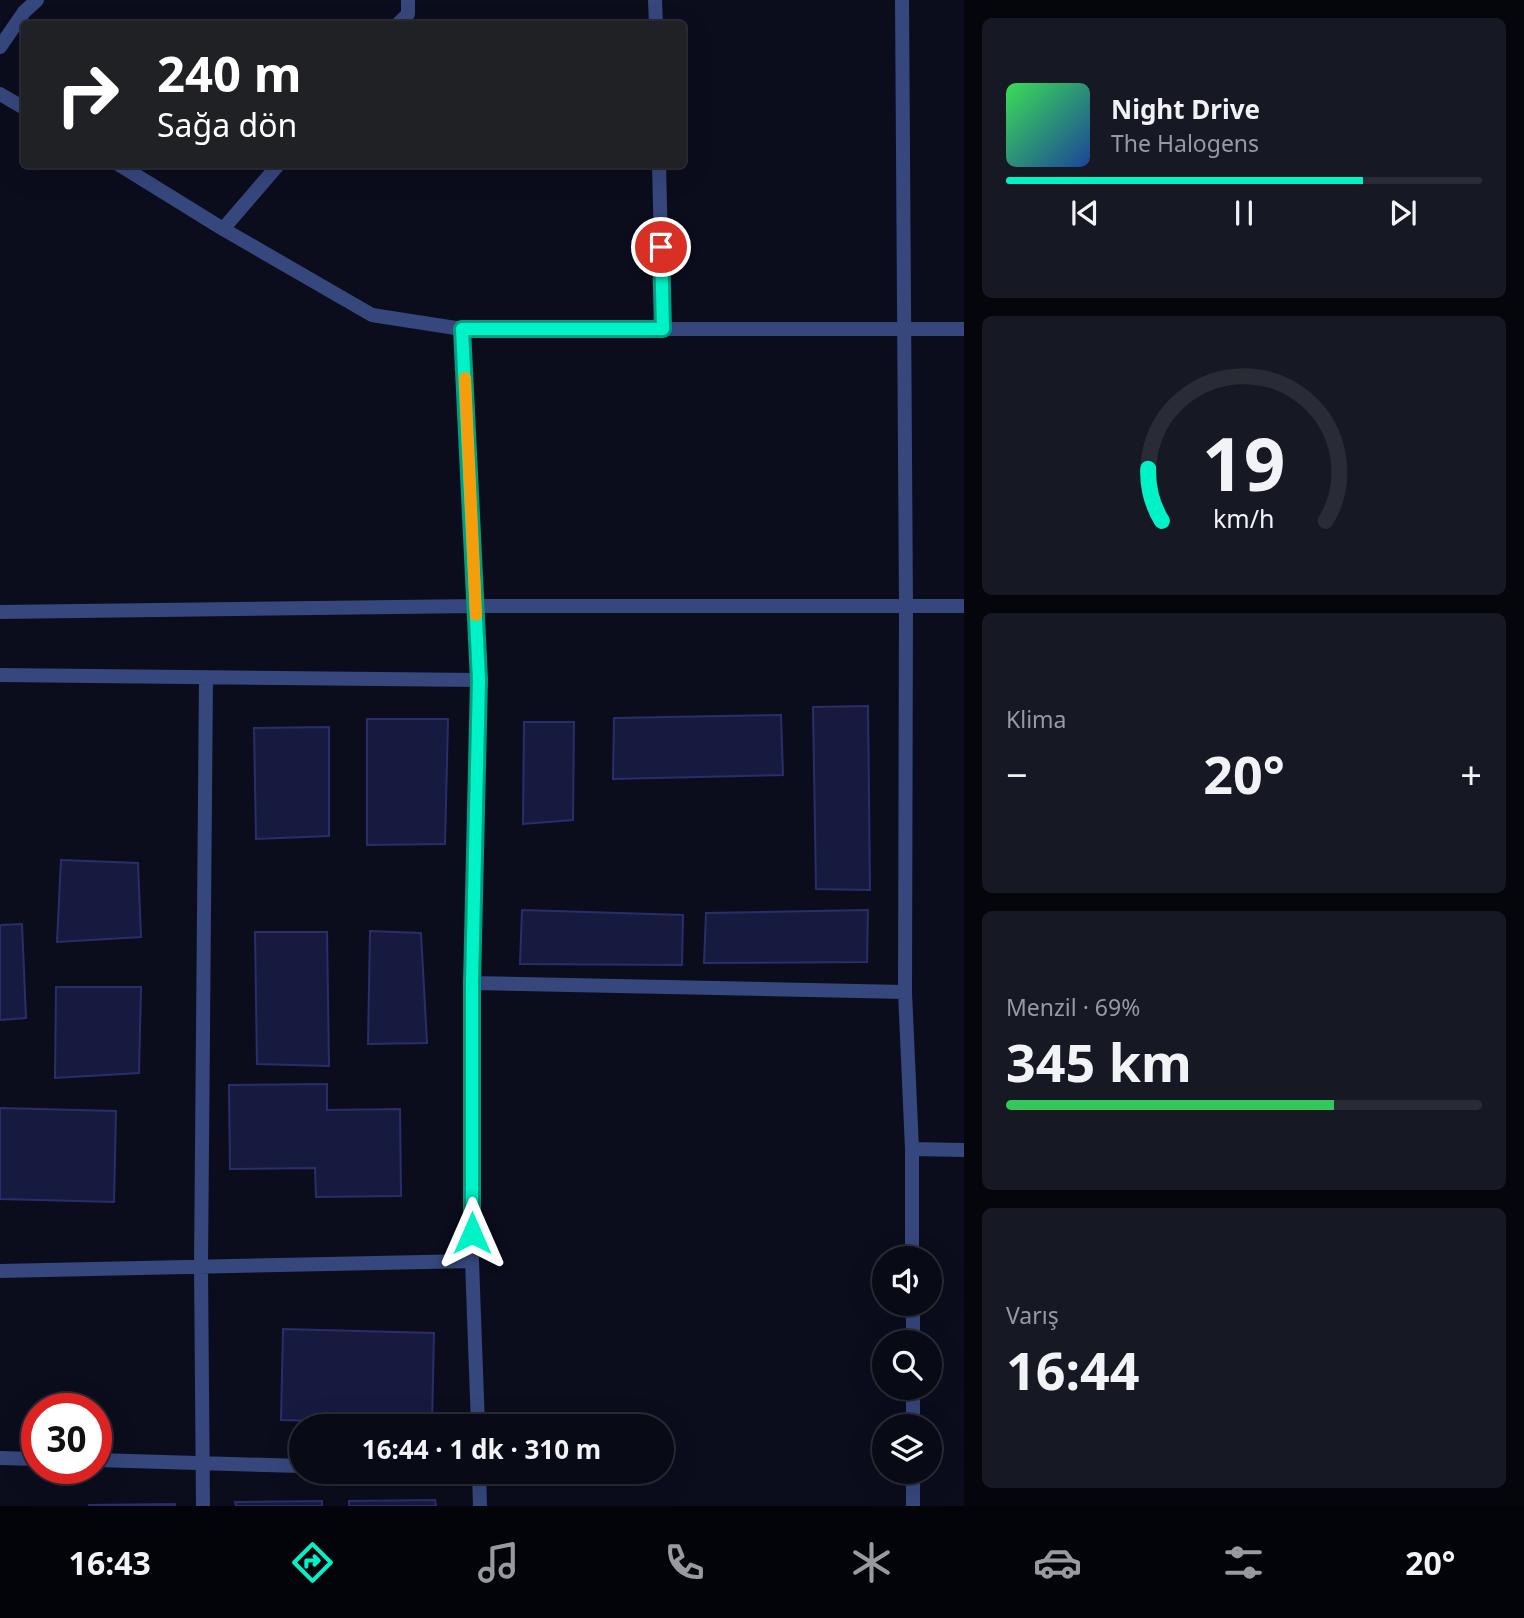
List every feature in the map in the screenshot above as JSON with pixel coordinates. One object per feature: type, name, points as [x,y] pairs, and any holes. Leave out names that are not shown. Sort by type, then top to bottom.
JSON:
[{"type":"street","points":[[0,47],[24,12],[37,0]]},
{"type":"street","points":[[401,21],[408,14],[408,0]]},
{"type":"street","points":[[655,0],[656,21]]},
{"type":"street","points":[[902,0],[906,606],[905,992],[912,1149],[912,1246]]},
{"type":"street","points":[[0,94],[21,106]]},
{"type":"street","points":[[124,168],[223,229],[372,315],[462,329],[964,329]]},
{"type":"street","points":[[223,229],[276,168]]},
{"type":"street","points":[[659,168],[663,329]]},
{"type":"street","points":[[462,329],[479,680],[472,983],[472,1261],[478,1414]]},
{"type":"street","points":[[0,612],[476,606],[964,606]]},
{"type":"street","points":[[0,675],[479,680]]},
{"type":"street","points":[[203,1506],[201,1266],[206,677]]},
{"type":"street","points":[[472,983],[905,992]]},
{"type":"street","points":[[912,1149],[964,1150]]},
{"type":"street","points":[[0,1271],[472,1261]]},
{"type":"street","points":[[0,1458],[21,1459]]},
{"type":"street","points":[[112,1460],[289,1466]]},
{"type":"street","points":[[479,1484],[480,1506]]},
{"type":"street","points":[[913,1484],[913,1506]]},
{"type":"building","points":[[868,706],[870,890],[816,889],[813,707]]},
{"type":"building","points":[[781,715],[783,775],[613,779],[614,718]]},
{"type":"building","points":[[367,719],[448,719],[445,844],[367,845]]},
{"type":"building","points":[[524,722],[574,722],[573,820],[523,824]]},
{"type":"building","points":[[329,727],[329,836],[256,839],[254,728]]},
{"type":"building","points":[[61,860],[138,863],[141,937],[57,942]]},
{"type":"building","points":[[522,910],[683,915],[682,965],[520,964]]},
{"type":"building","points":[[868,910],[867,962],[704,963],[706,913]]},
{"type":"building","points":[[22,924],[26,1018],[0,1020],[0,925]]},
{"type":"building","points":[[370,931],[421,933],[427,1043],[368,1044]]},
{"type":"building","points":[[255,932],[327,932],[329,1066],[257,1064]]},
{"type":"building","points":[[56,987],[141,987],[139,1073],[55,1078]]},
{"type":"building","points":[[327,1084],[327,1110],[400,1109],[401,1196],[316,1197],[315,1168],[230,1169],[229,1085]]},
{"type":"building","points":[[0,1108],[116,1111],[114,1202],[0,1199]]},
{"type":"building","points":[[283,1329],[434,1333],[432,1414],[289,1414],[289,1420],[281,1420]]},
{"type":"building","points":[[435,1500],[436,1506],[349,1506],[349,1501]]},
{"type":"building","points":[[322,1501],[322,1506],[236,1506],[235,1502]]},
{"type":"building","points":[[89,1505],[175,1506],[89,1506]]},
{"type":"slow traffic","points":[[465,378],[476,615]]},
{"type":"route","points":[[472,1233],[472,983],[479,680],[462,329],[663,329],[661,247]]}]
